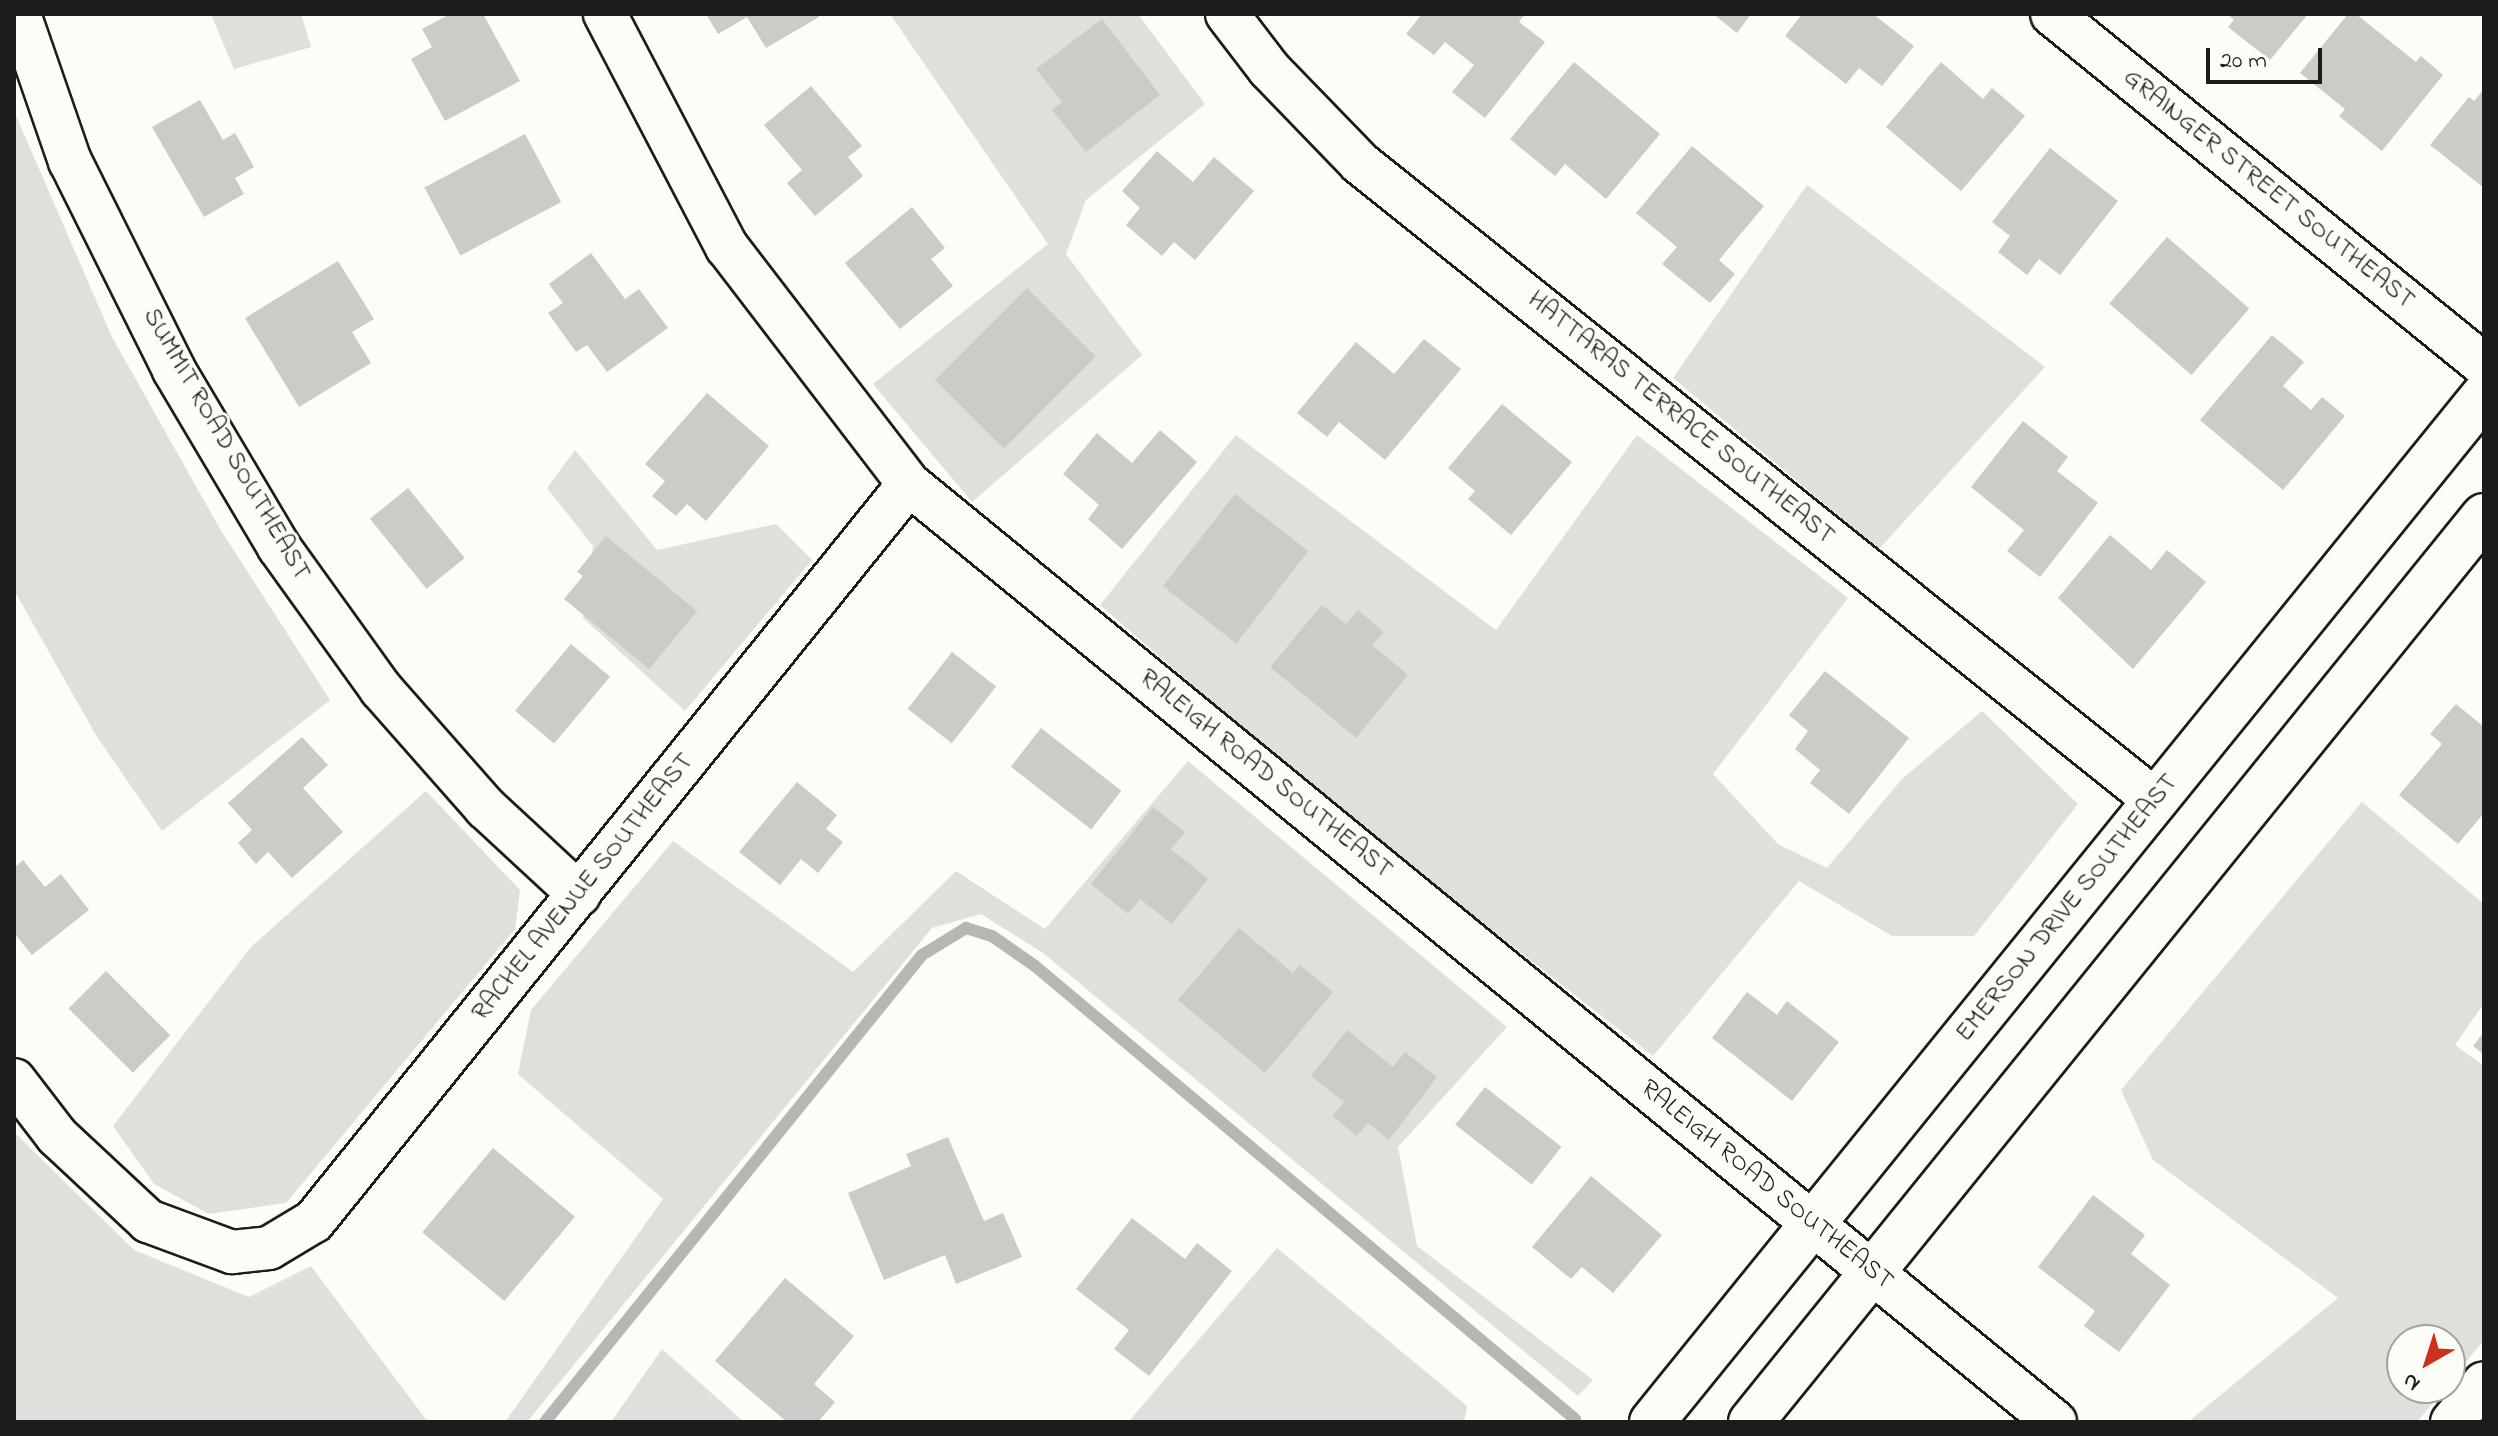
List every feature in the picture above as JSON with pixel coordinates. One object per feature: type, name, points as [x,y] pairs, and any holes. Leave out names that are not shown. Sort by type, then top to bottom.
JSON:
[{"type":"street","name":"SUMMIT ROAD SOUTHEAST","points":[[19,14],[70,161],[174,370],[279,547],[381,689],[486,808],[579,894]]},
{"type":"street","name":"RALEIGH ROAD SOUTHEAST","points":[[605,14],[727,247],[909,484],[2055,1422]]},
{"type":"street","name":"HATTARAS TERRACE SOUTHEAST","points":[[1227,14],[1269,69],[1360,163],[2156,801]]},
{"type":"street","name":"GRAINGER STREET SOUTHEAST","points":[[2052,14],[2484,365]]},
{"type":"street","name":"EMERSON DRIVE SOUTHEAST","points":[[1652,1422],[2484,395]]},
{"type":"street","name":"RACHEL AVENUE SOUTHEAST","points":[[14,1080],[57,1136],[148,1221],[232,1252],[269,1248],[314,1221],[909,484]]},
{"type":"street","points":[[1751,1422],[2484,516]]},
{"type":"street","points":[[2452,1422],[2484,1383]]},
{"type":"shaded area","points":[[211,14],[301,14],[311,47],[234,69]]},
{"type":"shaded area","points":[[890,14],[1138,14],[1205,104],[1086,200],[1066,254],[1142,355],[972,502],[873,384],[1048,244]]},
{"type":"shaded area","points":[[14,111],[112,337],[220,529],[330,700],[162,831],[97,737],[14,590]]},
{"type":"shaded area","points":[[1807,185],[2045,367],[1879,549],[1673,378]]},
{"type":"shaded area","points":[[1236,435],[1496,630],[1637,435],[1848,598],[1713,774],[1778,844],[1827,868],[1902,779],[1982,711],[2078,804],[1974,936],[1892,936],[1799,881],[1653,1056],[1319,795],[1100,605]]},
{"type":"shaded area","points":[[575,450],[657,550],[776,524],[812,560],[685,711],[583,618],[593,546],[547,488]]},
{"type":"shaded area","points":[[1188,761],[1507,1027],[1398,1147],[1417,1246],[1593,1380],[1578,1396],[1043,953],[981,914],[932,928],[527,1422],[505,1422],[663,1199],[518,1074],[531,1010],[673,841],[853,972],[956,871],[1045,929]]},
{"type":"shaded area","points":[[426,791],[520,890],[515,929],[286,1203],[209,1214],[154,1184],[113,1126],[251,947]]},
{"type":"shaded area","points":[[2362,802],[2484,904],[2484,1003],[2455,1045],[2484,1066],[2484,1340],[2466,1362],[2466,1324],[2386,1324],[2386,1404],[2432,1404],[2417,1422],[2188,1422],[2338,1298],[2153,1160],[2121,1090]]},
{"type":"shaded area","points":[[14,1132],[134,1250],[249,1297],[311,1266],[428,1422],[14,1422]]},
{"type":"shaded area","points":[[1277,1248],[1467,1406],[1464,1422],[1130,1420]]},
{"type":"shaded area","points":[[662,1349],[744,1422],[611,1422]]},
{"type":"building","points":[[450,14],[483,14],[520,81],[445,121],[411,59],[432,47],[422,29]]},
{"type":"building","points":[[706,14],[818,14],[819,17],[766,48],[747,17],[718,34]]},
{"type":"building","points":[[1422,14],[1525,14],[1519,22],[1545,42],[1485,118],[1452,92],[1474,65],[1445,42],[1434,55],[1406,34]]},
{"type":"building","points":[[1713,14],[1751,14],[1737,33]]},
{"type":"building","points":[[1802,14],[1873,14],[1914,46],[1882,86],[1859,68],[1846,84],[1785,36]]},
{"type":"building","points":[[2227,14],[2308,14],[2270,60],[2228,27],[2234,20]]},
{"type":"building","points":[[2348,14],[2356,14],[2416,62],[2421,56],[2443,75],[2382,151],[2339,116],[2345,109],[2300,73]]},
{"type":"building","points":[[1102,19],[1160,95],[1086,152],[1052,110],[1062,102],[1036,69]]},
{"type":"building","points":[[1574,62],[1660,134],[1606,199],[1565,164],[1555,176],[1510,139]]},
{"type":"building","points":[[1941,62],[1983,99],[1992,88],[2025,116],[1961,191],[1886,127]]},
{"type":"building","points":[[811,86],[862,146],[848,157],[863,176],[815,216],[787,183],[802,170],[764,125]]},
{"type":"building","points":[[2484,89],[2484,188],[2430,145],[2469,97],[2474,101]]},
{"type":"building","points":[[200,100],[223,140],[235,133],[254,167],[235,178],[244,194],[204,217],[152,127]]},
{"type":"building","points":[[525,134],[561,202],[460,256],[424,188]]},
{"type":"building","points":[[1692,146],[1764,206],[1719,260],[1735,274],[1710,303],[1662,264],[1677,247],[1636,213]]},
{"type":"building","points":[[2050,148],[2118,201],[2060,275],[2039,259],[2027,275],[1998,252],[2010,236],[1992,222]]},
{"type":"building","points":[[1157,151],[1193,182],[1214,157],[1254,191],[1195,260],[1174,242],[1162,256],[1126,225],[1140,208],[1122,191]]},
{"type":"building","points":[[912,207],[945,248],[931,259],[953,286],[900,329],[845,263]]},
{"type":"building","points":[[2167,237],[2249,309],[2192,375],[2109,303]]},
{"type":"building","points":[[591,253],[625,299],[639,289],[668,328],[607,372],[587,345],[576,352],[548,313],[563,303],[549,284]]},
{"type":"building","points":[[338,261],[374,319],[352,332],[371,363],[299,407],[245,318]]},
{"type":"building","points":[[1027,288],[1096,357],[1004,449],[935,380]]},
{"type":"building","points":[[2272,335],[2304,362],[2283,386],[2311,410],[2322,397],[2345,416],[2283,490],[2200,420]]},
{"type":"building","points":[[1424,339],[1461,369],[1385,460],[1339,422],[1327,437],[1297,413],[1356,342],[1394,374]]},
{"type":"building","points":[[707,393],[769,446],[706,521],[687,504],[676,516],[652,496],[665,481],[645,464]]},
{"type":"building","points":[[1502,404],[1572,462],[1511,535],[1468,499],[1475,491],[1448,468]]},
{"type":"building","points":[[2023,421],[2068,457],[2057,471],[2098,503],[2040,577],[2007,551],[2024,530],[1971,487]]},
{"type":"building","points":[[1160,430],[1197,462],[1122,549],[1088,519],[1099,505],[1063,474],[1097,433],[1132,463]]},
{"type":"building","points":[[408,488],[465,558],[427,589],[370,519]]},
{"type":"building","points":[[1235,494],[1308,551],[1236,643],[1163,586]]},
{"type":"building","points":[[2110,535],[2151,570],[2167,550],[2206,582],[2133,669],[2058,598]]},
{"type":"building","points":[[606,536],[697,611],[649,669],[564,599],[583,576],[577,572]]},
{"type":"building","points":[[1322,605],[1346,624],[1358,610],[1384,632],[1372,645],[1408,675],[1356,738],[1270,667]]},
{"type":"building","points":[[571,644],[610,677],[554,743],[515,711]]},
{"type":"building","points":[[952,652],[996,686],[952,743],[908,709]]},
{"type":"building","points":[[1825,671],[1909,738],[1849,814],[1810,783],[1820,770],[1795,749],[1808,731],[1789,715]]},
{"type":"building","points":[[2456,704],[2484,727],[2484,813],[2458,844],[2399,795],[2442,744],[2430,734]]},
{"type":"building","points":[[1041,728],[1121,791],[1091,829],[1011,767]]},
{"type":"building","points":[[302,737],[328,765],[303,788],[343,832],[292,878],[268,852],[256,864],[238,843],[252,830],[228,803]]},
{"type":"building","points":[[797,782],[837,815],[826,829],[843,842],[818,873],[801,859],[780,885],[739,852]]},
{"type":"building","points":[[1153,807],[1185,832],[1171,849],[1208,879],[1172,924],[1140,899],[1128,914],[1091,884]]},
{"type":"building","points":[[23,860],[45,887],[61,874],[89,910],[32,955],[14,933],[14,868]]},
{"type":"building","points":[[1239,928],[1293,973],[1300,965],[1333,992],[1265,1073],[1178,1000]]},
{"type":"building","points":[[106,971],[170,1035],[133,1073],[69,1008]]},
{"type":"building","points":[[1747,992],[1777,1015],[1787,1001],[1839,1042],[1792,1101],[1712,1038]]},
{"type":"building","points":[[1347,1030],[1393,1067],[1405,1052],[1437,1077],[1389,1140],[1368,1123],[1357,1136],[1332,1116],[1344,1102],[1311,1076]]},
{"type":"building","points":[[2484,1032],[2484,1055],[2473,1046]]},
{"type":"building","points":[[1485,1087],[1561,1147],[1532,1185],[1455,1125]]},
{"type":"building","points":[[948,1137],[984,1221],[1003,1213],[1022,1257],[956,1284],[945,1255],[884,1280],[848,1193],[911,1166],[906,1154]]},
{"type":"building","points":[[493,1148],[575,1217],[504,1301],[422,1232]]},
{"type":"building","points":[[1591,1176],[1662,1235],[1613,1293],[1582,1267],[1571,1279],[1532,1247]]},
{"type":"building","points":[[2093,1195],[2145,1235],[2131,1254],[2170,1285],[2119,1352],[2084,1326],[2095,1311],[2038,1267]]},
{"type":"building","points":[[1132,1218],[1185,1259],[1197,1243],[1232,1271],[1149,1376],[1114,1349],[1129,1330],[1076,1289]]},
{"type":"building","points":[[785,1278],[854,1336],[814,1384],[835,1402],[818,1422],[787,1422],[715,1361]]},
{"type":"waterway","points":[[545,1422],[922,955],[966,928],[992,936],[1035,966],[1575,1419]]}]
